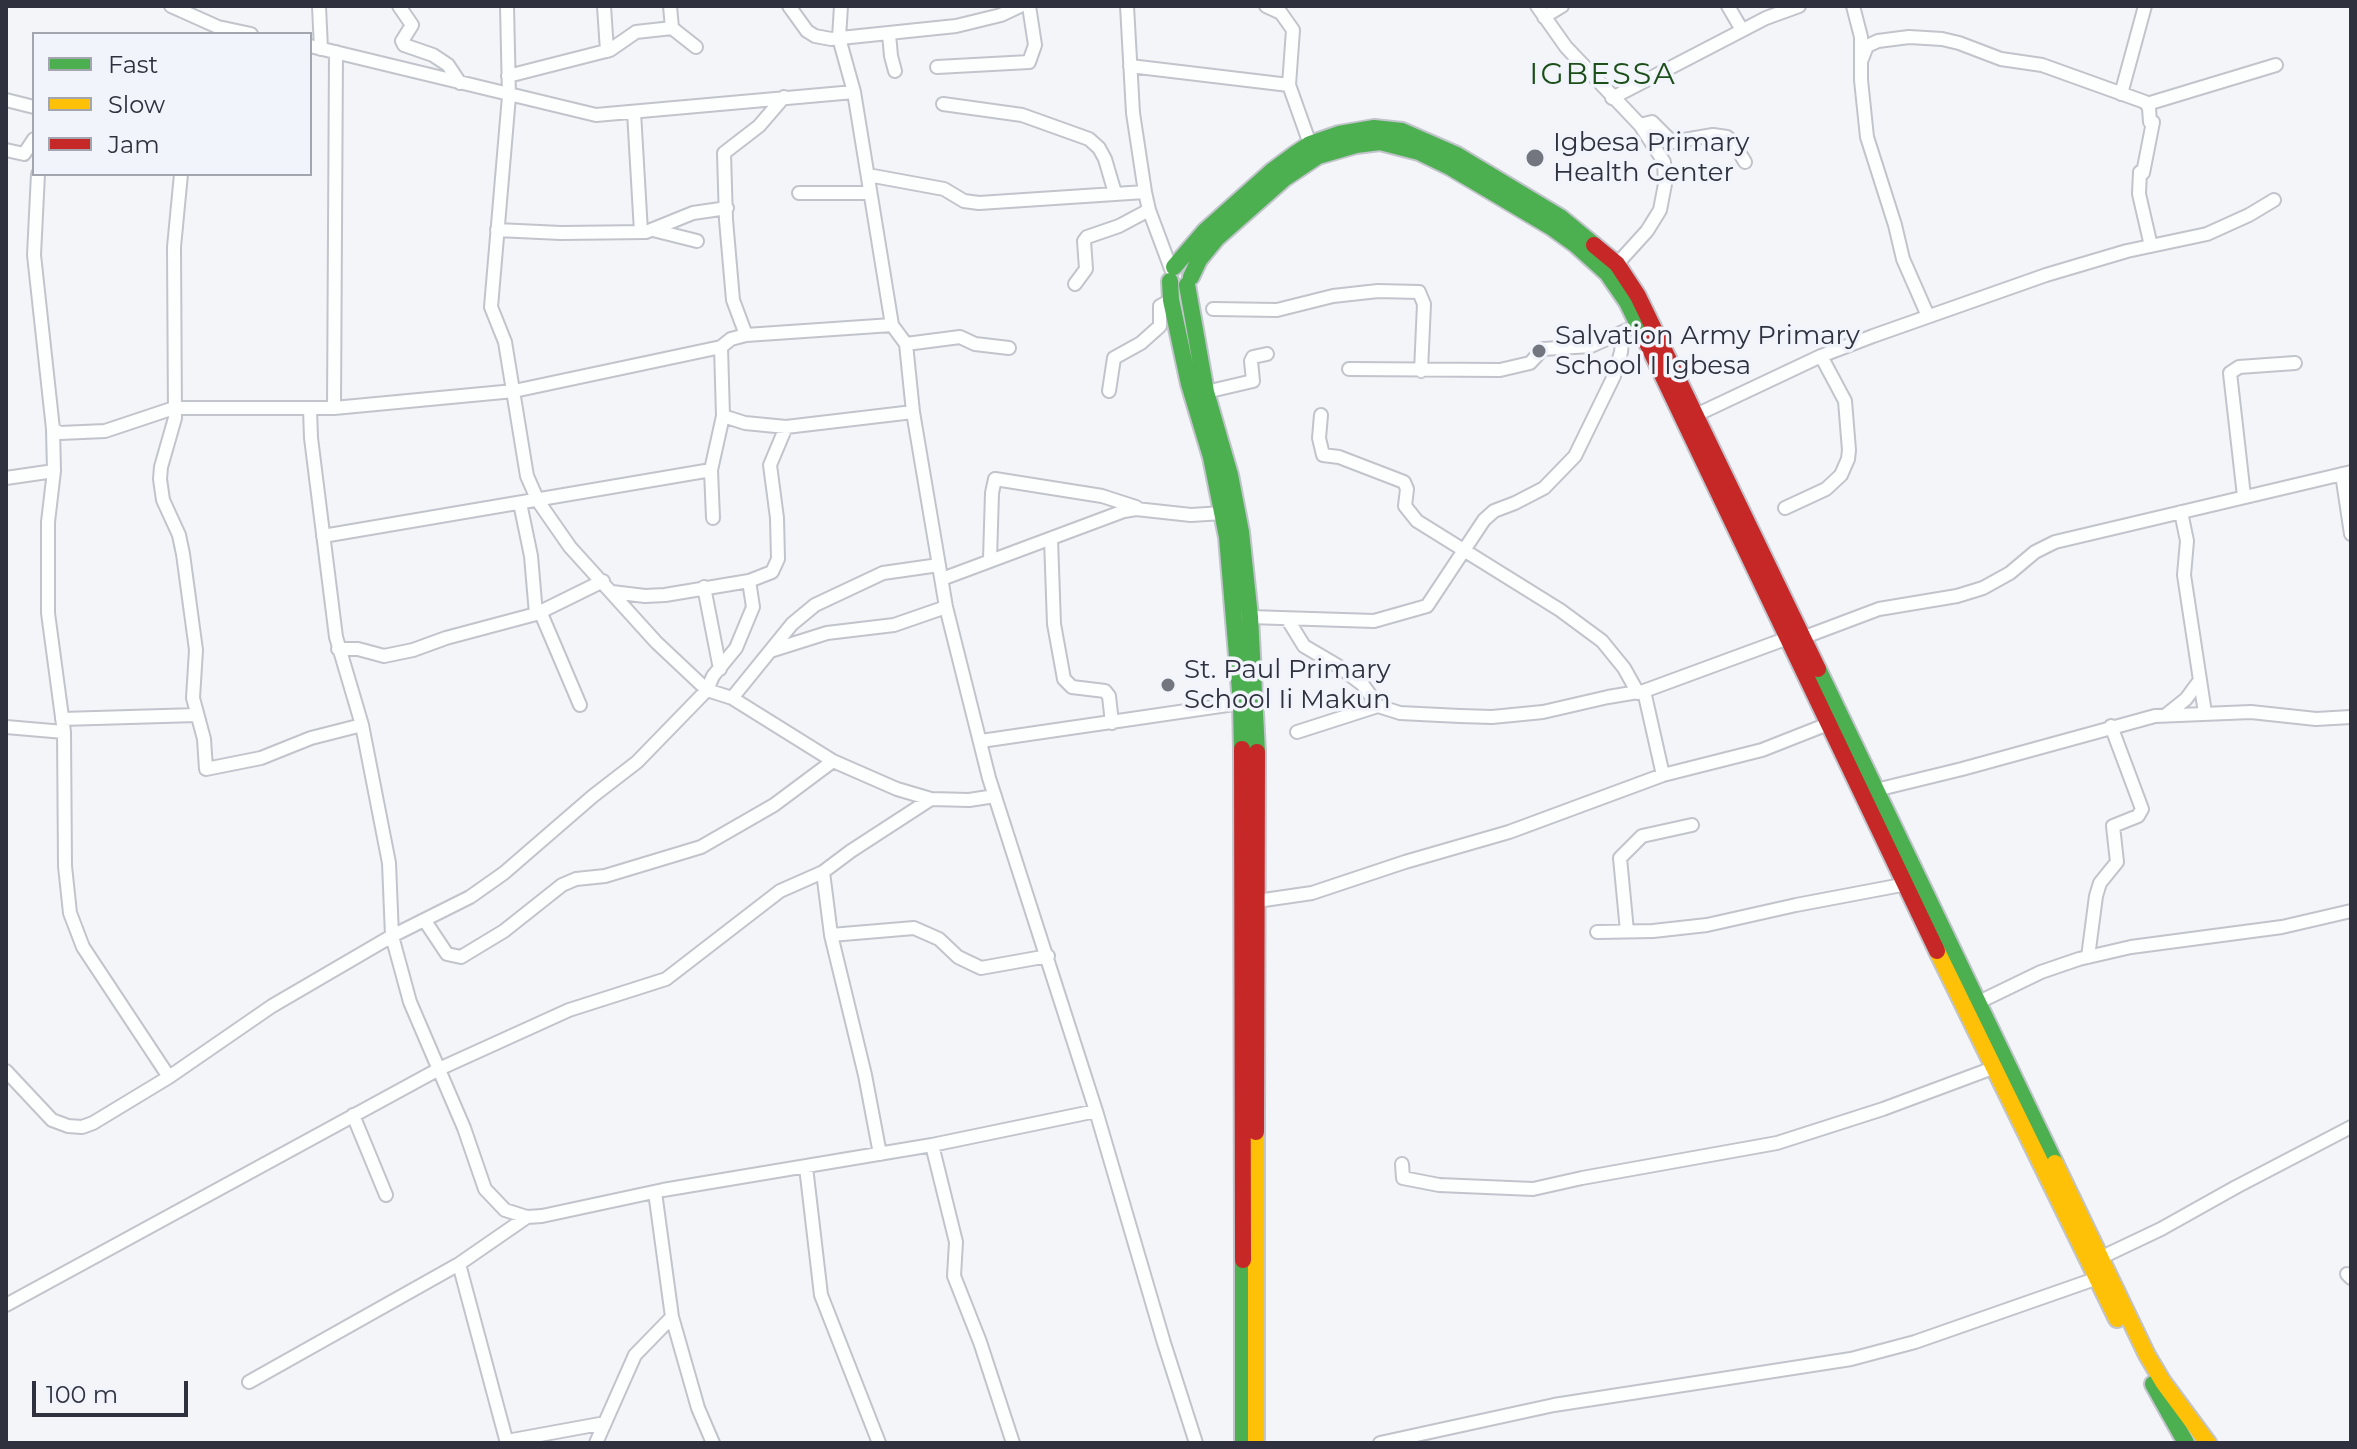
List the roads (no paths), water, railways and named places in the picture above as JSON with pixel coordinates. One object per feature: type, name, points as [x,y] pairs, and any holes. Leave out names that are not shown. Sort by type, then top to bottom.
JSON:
[{"type":"street","points":[[171,6],[217,31]]},
{"type":"street","points":[[319,6],[316,48],[583,114],[606,115],[854,92]]},
{"type":"street","points":[[399,6],[412,25],[402,41],[404,45],[433,55],[448,65],[460,83]]},
{"type":"street","points":[[507,6],[509,96],[491,307],[505,342],[527,476],[538,501],[570,547],[656,642],[707,690],[732,698],[833,761],[897,789],[931,799],[995,796]]},
{"type":"street","points":[[604,6],[607,51]]},
{"type":"street","points":[[670,6],[672,28]]},
{"type":"street","points":[[789,6],[807,31],[822,37],[839,38],[956,26],[1001,15],[1020,6]]},
{"type":"street","points":[[841,6],[839,38],[854,92],[892,325],[906,344],[913,412],[946,607],[995,796],[1048,956],[1196,1443]]},
{"type":"street","points":[[937,67],[1029,62],[1035,45],[1029,6]]},
{"type":"street","points":[[1127,6],[1130,66],[1149,210],[1177,287],[1189,281]]},
{"type":"street","points":[[1266,6],[1281,13],[1293,30],[1289,85],[1310,144]]},
{"type":"street","points":[[1562,6],[1541,12],[1555,35],[1640,125],[1664,162],[1660,210],[1647,231],[1617,264]]},
{"type":"street","points":[[1728,6],[1742,30]]},
{"type":"street","points":[[1612,98],[1778,12],[1799,6]]},
{"type":"street","points":[[1853,6],[1860,27],[1867,137],[1903,259],[1928,316]]},
{"type":"street","points":[[2121,94],[2145,6]]},
{"type":"street","points":[[508,76],[607,51],[636,32],[672,28],[696,47]]},
{"type":"street","points":[[889,34],[895,71]]},
{"type":"street","points":[[1862,59],[1867,46],[1878,41],[1909,37],[1942,39],[2001,59],[2042,65],[2147,104],[2276,65]]},
{"type":"street","points":[[334,408],[336,52]]},
{"type":"street","points":[[1130,66],[1289,85]]},
{"type":"street","points":[[746,335],[733,300],[724,153],[759,126],[784,97]]},
{"type":"street","points":[[6,100],[32,106]]},
{"type":"street","points":[[943,104],[1022,115],[1089,139],[1105,159],[1115,193]]},
{"type":"street","points":[[2147,104],[2150,122],[2153,122],[2143,173],[2140,172],[2139,194],[2151,246]]},
{"type":"street","points":[[634,112],[647,231]]},
{"type":"street","points":[[1640,125],[1652,122],[1672,142],[1721,135],[1733,142],[1745,162]]},
{"type":"street","points":[[1243,1443],[1244,850],[1241,703],[1223,513],[1211,457],[1189,384],[1171,300],[1172,272],[1205,231],[1272,171],[1310,144],[1361,129],[1385,128],[1423,138],[1534,200],[1583,233],[1617,264],[1638,296],[1696,415],[1795,638],[1828,724],[2095,1279],[2192,1441]]},
{"type":"street","points":[[6,150],[24,154],[32,142]]},
{"type":"street","points":[[1256,1443],[1257,744],[1250,617],[1241,532],[1230,475],[1206,392],[1189,281],[1199,260],[1217,238],[1285,178],[1318,156],[1380,142],[1419,152],[1450,167],[1563,236],[1607,273],[1627,302],[1630,328],[1876,790],[2147,1355],[2192,1441]]},
{"type":"street","points":[[868,175],[944,189],[970,202],[1145,192]]},
{"type":"street","points":[[38,176],[34,255],[53,429],[54,471],[48,522],[48,613],[63,726],[65,866],[70,913],[83,947],[169,1077]]},
{"type":"street","points":[[181,176],[174,247],[175,418],[161,467],[161,490],[183,554],[196,650],[192,686],[208,770],[261,758],[311,738],[362,725]]},
{"type":"street","points":[[799,193],[869,193]]},
{"type":"street","points":[[1696,415],[1821,356],[1928,316],[2046,275],[2207,234],[2274,200]]},
{"type":"street","points":[[647,231],[693,213],[727,208]]},
{"type":"street","points":[[1075,284],[1086,269],[1084,241],[1087,237],[1119,226],[1149,210]]},
{"type":"street","points":[[497,230],[572,234],[647,231],[697,241]]},
{"type":"street","points":[[1213,309],[1277,310],[1333,296],[1378,291],[1419,292],[1424,304],[1421,371]]},
{"type":"street","points":[[1109,391],[1114,358],[1141,343],[1160,326],[1160,306],[1171,300]]},
{"type":"street","points":[[53,429],[60,433],[105,431],[174,408],[334,408],[514,391],[721,347],[731,339],[746,335],[892,325]]},
{"type":"street","points":[[1349,369],[1504,369],[1530,363],[1543,349],[1591,346],[1630,328]]},
{"type":"street","points":[[1250,617],[1381,620],[1427,606],[1484,520],[1494,511],[1544,488],[1575,456],[1614,376],[1630,328]]},
{"type":"street","points":[[906,344],[960,337],[975,344],[1009,348]]},
{"type":"street","points":[[713,518],[711,470],[723,416],[721,347]]},
{"type":"street","points":[[1206,392],[1249,384],[1254,377],[1253,357],[1267,354]]},
{"type":"street","points":[[1785,508],[1826,489],[1841,475],[1848,459],[1845,401],[1821,356]]},
{"type":"street","points":[[2244,496],[2230,373],[2239,367],[2295,363]]},
{"type":"street","points":[[310,408],[338,649],[362,725],[389,863],[392,936],[410,1002],[485,1189],[505,1210],[527,1217],[570,1211],[655,1192],[932,1145],[1096,1111]]},
{"type":"street","points":[[723,416],[745,423],[786,427],[913,412]]},
{"type":"street","points":[[1321,415],[1319,438],[1323,455],[1339,457],[1404,482],[1407,489],[1403,502],[1414,518],[1560,610],[1602,641],[1641,692],[1663,775]]},
{"type":"street","points":[[612,592],[653,596],[749,581],[772,572],[778,559],[777,518],[770,465],[786,427]]},
{"type":"street","points":[[323,536],[711,470]]},
{"type":"street","points":[[6,478],[54,471]]},
{"type":"street","points":[[1297,732],[1378,706],[1400,713],[1492,717],[1543,712],[1641,692],[1879,609],[1957,596],[1983,588],[2055,542],[2346,473],[2351,534]]},
{"type":"street","points":[[990,559],[995,479],[1102,496],[1136,509]]},
{"type":"street","points":[[520,503],[538,612],[580,705]]},
{"type":"street","points":[[942,579],[990,559],[1136,509],[1191,515],[1223,513]]},
{"type":"street","points":[[2181,512],[2187,541],[2184,575],[2205,713]]},
{"type":"street","points":[[1051,539],[1054,624],[1064,679],[1072,687],[1105,691],[1109,696],[1112,723]]},
{"type":"street","points":[[732,698],[792,624],[815,605],[883,573],[939,565]]},
{"type":"street","points":[[338,649],[358,649],[384,656],[399,653],[538,612],[603,581]]},
{"type":"street","points":[[6,1071],[52,1120],[68,1126],[82,1127],[93,1123],[169,1077],[272,1006],[392,936],[470,897],[504,873],[637,762],[707,690],[736,648],[753,607],[749,581]]},
{"type":"street","points":[[704,587],[720,669]]},
{"type":"street","points":[[767,653],[827,633],[894,625],[946,607]]},
{"type":"street","points":[[1288,620],[1304,646],[1363,685],[1378,706]]},
{"type":"street","points":[[2166,715],[2186,699],[2200,680]]},
{"type":"street","points":[[981,741],[1241,703]]},
{"type":"street","points":[[1876,790],[2111,726],[2166,715],[2251,712],[2316,719],[2351,717]]},
{"type":"street","points":[[6,727],[63,726],[197,715]]},
{"type":"street","points":[[1257,901],[1312,893],[1509,832],[1663,775],[1762,750],[1828,724]]},
{"type":"street","points":[[2088,957],[2091,923],[2100,883],[2117,862],[2113,826],[2138,816],[2142,809],[2111,726]]},
{"type":"street","points":[[425,921],[447,954],[461,957],[504,931],[562,885],[576,879],[605,876],[701,847],[774,805],[833,761]]},
{"type":"street","points":[[6,1305],[439,1069],[569,1010],[666,979],[780,891],[823,872],[931,799]]},
{"type":"street","points":[[1627,931],[1620,858],[1642,836],[1692,825]]},
{"type":"street","points":[[823,872],[831,935],[865,1075],[880,1154]]},
{"type":"street","points":[[1597,932],[1707,925],[1907,884]]},
{"type":"street","points":[[1979,1002],[2041,972],[2088,957],[2131,947],[2282,927],[2351,911]]},
{"type":"street","points":[[831,935],[914,928],[939,939],[958,957],[981,968],[1048,956]]},
{"type":"street","points":[[1402,1164],[1403,1178],[1427,1183],[1533,1189],[1777,1143],[1883,1109],[1993,1068]]},
{"type":"street","points":[[353,1115],[386,1195]]},
{"type":"street","points":[[2100,1258],[2161,1229],[2351,1127]]},
{"type":"street","points":[[932,1145],[956,1242],[954,1276],[980,1342],[1011,1443]]},
{"type":"street","points":[[806,1167],[821,1295],[879,1443]]},
{"type":"street","points":[[655,1192],[672,1317],[698,1408],[713,1443]]},
{"type":"street","points":[[249,1382],[459,1264],[527,1217]]},
{"type":"street","points":[[459,1264],[507,1442],[605,1423]]},
{"type":"street","points":[[1380,1443],[1554,1405],[1851,1359],[1915,1342],[2095,1279]]},
{"type":"street","points":[[596,1443],[635,1355],[672,1317]]},
{"type":"place","name":"Igbesa Primary Health Center","points":[[1535,158]]},
{"type":"place","name":"Salvation Army Primary School I Igbesa","points":[[1539,351]]},
{"type":"place","name":"St. Paul Primary School Ii Makun","points":[[1168,685]]},
{"type":"district","name":"IGBESSA","points":[[1603,75]]}]
